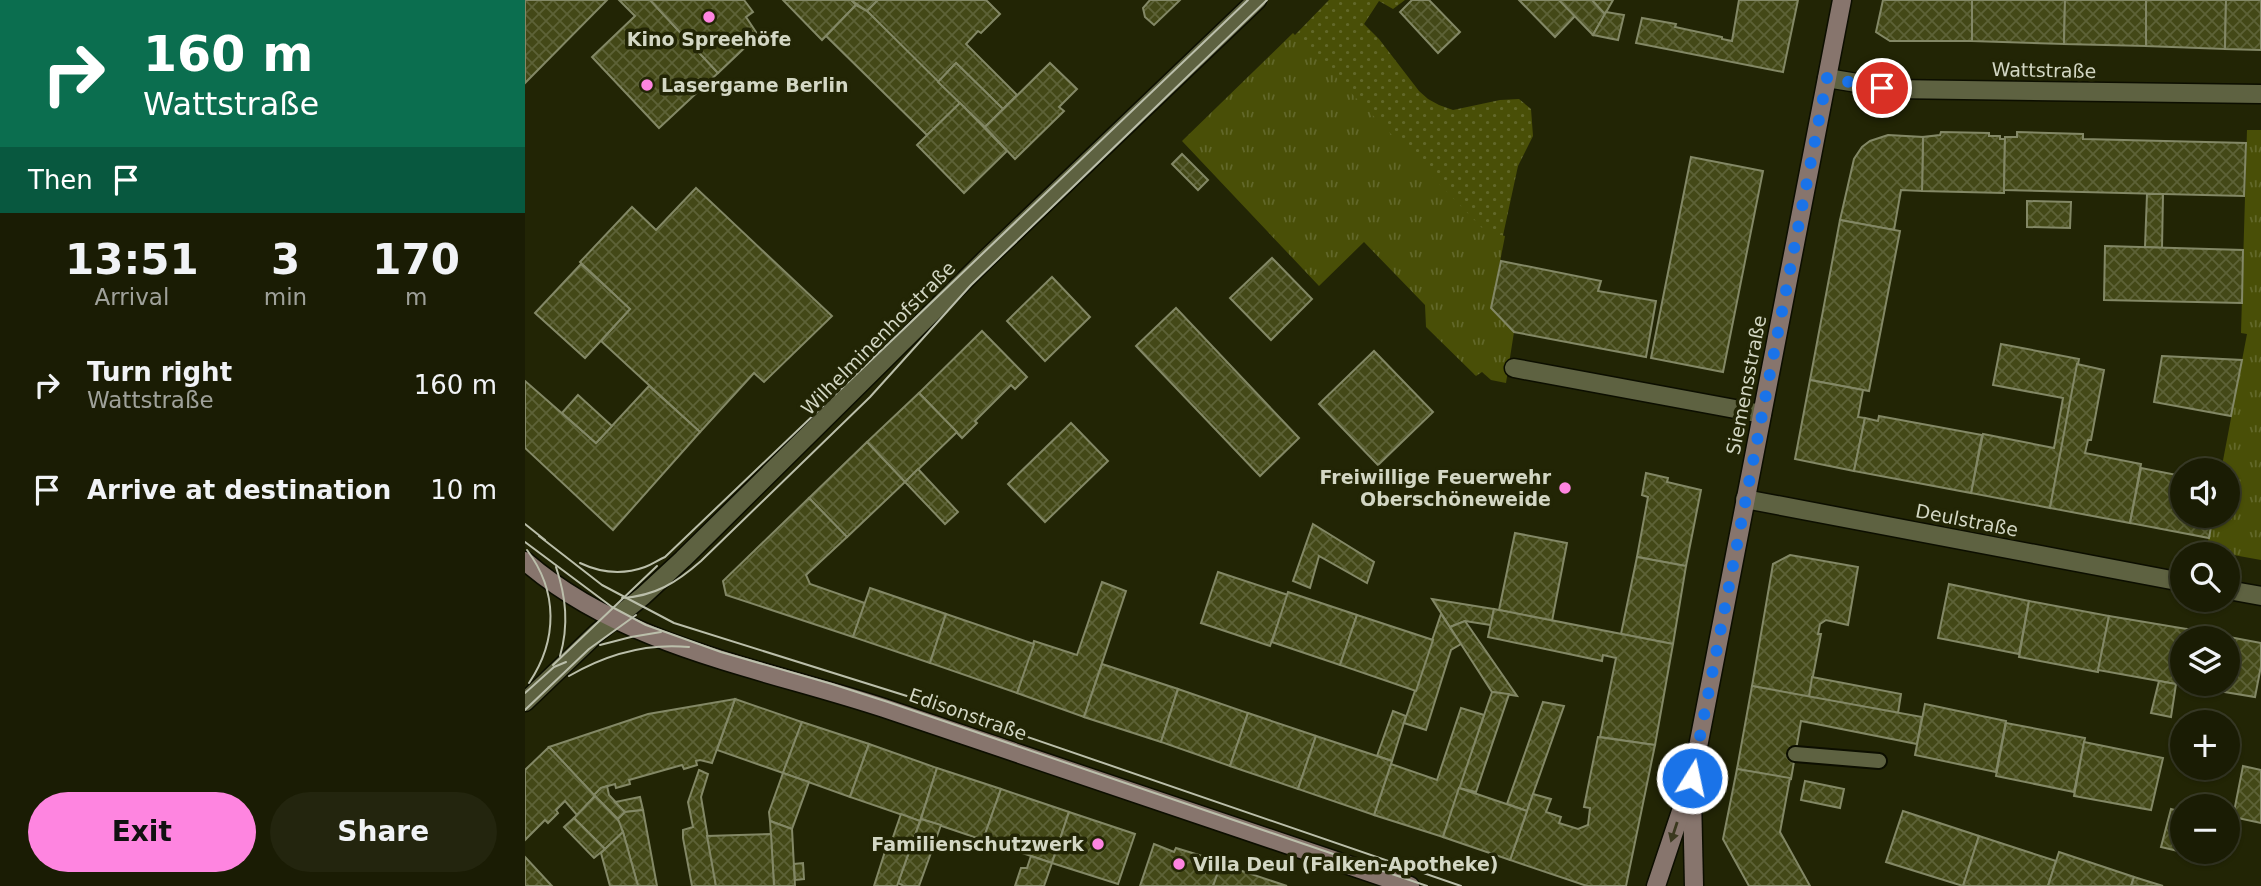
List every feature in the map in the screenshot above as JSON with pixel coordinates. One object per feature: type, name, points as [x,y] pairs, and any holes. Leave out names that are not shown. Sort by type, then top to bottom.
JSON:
[{"type":"main road","name":"Siemensstraße","points":[[1656,886],[1692,778],[1842,0]]},
{"type":"main road","name":"Edisonstraße","points":[[525,561],[563,590],[614,619],[693,650],[885,708],[1410,886]]},
{"type":"main road","name":"Siemensstraße","points":[[1692,778],[1694,886]]},
{"type":"street","name":"Wilhelminenhofstraße","points":[[525,702],[683,559],[985,260],[1257,0]]},
{"type":"street","name":"Wattstraße","points":[[1827,78],[1893,89],[2261,94]]},
{"type":"street","points":[[1514,368],[1762,414]]},
{"type":"street","name":"Deulstraße","points":[[1745,499],[2170,580]]},
{"type":"street","points":[[2240,593],[2261,597]]},
{"type":"lane","points":[[1795,754],[1879,761]]},
{"type":"green space","points":[[1329,0],[1405,0],[1393,9],[1379,1],[1364,24],[1419,91],[1439,105],[1453,110],[1500,100],[1519,99],[1531,109],[1533,136],[1518,166],[1488,305],[1260,71]]},
{"type":"green space","points":[[1293,33],[1485,231],[1505,236],[1491,308],[1514,332],[1506,383],[1491,380],[1482,372],[1476,376],[1426,327],[1425,305],[1364,242],[1319,286],[1182,141]]},
{"type":"green space","points":[[2247,130],[2261,130],[2261,560],[2240,556],[2240,542],[2208,542],[2211,528],[2240,528],[2240,458],[2223,458],[2247,334],[2241,333]]},
{"type":"building","points":[[525,0],[607,0],[525,83]]},
{"type":"building","points":[[619,0],[650,0],[718,73],[659,128],[592,57],[635,16]]},
{"type":"building","points":[[650,0],[744,0],[753,12],[746,17],[758,35],[718,73]]},
{"type":"building","points":[[783,0],[851,0],[856,5],[822,40]]},
{"type":"building","points":[[851,0],[878,0],[867,11]]},
{"type":"building","points":[[878,0],[986,0],[1000,14],[966,44],[1017,95],[1003,109],[956,63],[938,82],[867,11]]},
{"type":"building","points":[[1150,0],[1180,0],[1154,25],[1145,17],[1143,8]]},
{"type":"building","points":[[1412,0],[1429,0],[1460,32],[1438,53],[1400,12]]},
{"type":"building","points":[[1519,0],[1559,0],[1575,16],[1555,37]]},
{"type":"building","points":[[1559,0],[1592,0],[1605,14],[1593,35]]},
{"type":"building","points":[[1592,0],[1613,0],[1605,14]]},
{"type":"building","points":[[1739,0],[1798,0],[1783,72],[1636,43],[1642,18],[1676,24],[1675,27],[1732,41]]},
{"type":"building","points":[[1883,0],[1972,0],[1972,41],[1890,41],[1876,32]]},
{"type":"building","points":[[1972,0],[2065,0],[2064,44],[1972,41]]},
{"type":"building","points":[[2065,0],[2146,0],[2146,46],[2064,44]]},
{"type":"building","points":[[2146,0],[2226,0],[2225,49],[2146,46]]},
{"type":"building","points":[[2226,0],[2261,0],[2261,50],[2225,49]]},
{"type":"building","points":[[856,5],[867,11],[960,103],[927,135],[826,36]]},
{"type":"building","points":[[1606,12],[1624,15],[1618,40],[1593,35]]},
{"type":"building","points":[[956,63],[1003,109],[985,127],[938,82]]},
{"type":"building","points":[[1050,63],[1077,89],[1059,107],[1064,111],[1015,159],[985,127]]},
{"type":"building","points":[[960,103],[1007,151],[964,193],[917,145]]},
{"type":"building","points":[[1941,132],[1989,133],[1989,136],[2005,139],[2004,193],[1922,191],[1923,137],[1940,135]]},
{"type":"building","points":[[2017,132],[2083,134],[2083,139],[2246,143],[2244,196],[2004,190],[2005,137],[2017,137]]},
{"type":"building","points":[[1888,135],[1923,137],[1922,191],[1901,190],[1894,230],[1840,220],[1854,159],[1870,141]]},
{"type":"building","points":[[1182,154],[1208,180],[1198,190],[1172,164]]},
{"type":"building","points":[[1691,157],[1763,171],[1723,372],[1651,358]]},
{"type":"building","points":[[696,188],[832,316],[764,382],[754,373],[700,432],[601,341],[630,309],[580,262],[632,207],[656,230]]},
{"type":"building","points":[[2147,194],[2163,194],[2162,248],[2145,247]]},
{"type":"building","points":[[2027,201],[2071,202],[2070,228],[2027,227]]},
{"type":"building","points":[[1840,220],[1900,231],[1869,391],[1810,380]]},
{"type":"building","points":[[2105,246],[2243,250],[2242,303],[2104,300]]},
{"type":"building","points":[[1272,258],[1312,299],[1271,340],[1230,298]]},
{"type":"building","points":[[1501,261],[1601,281],[1598,291],[1656,301],[1646,357],[1514,332],[1491,308]]},
{"type":"building","points":[[581,264],[630,309],[585,358],[535,313]]},
{"type":"building","points":[[1052,277],[1090,317],[1045,361],[1007,321]]},
{"type":"building","points":[[1176,308],[1299,438],[1260,476],[1136,346]]},
{"type":"building","points":[[982,331],[1027,377],[1015,389],[1011,385],[962,438],[919,393]]},
{"type":"building","points":[[2001,344],[2079,359],[2050,508],[1971,493],[1983,434],[2054,448],[2063,398],[1993,385]]},
{"type":"building","points":[[1374,351],[1433,412],[1378,465],[1319,404]]},
{"type":"building","points":[[2162,356],[2242,360],[2231,416],[2154,402]]},
{"type":"building","points":[[2077,364],[2104,370],[2091,440],[2088,440],[2085,453],[2141,464],[2130,523],[2050,508]]},
{"type":"building","points":[[1810,380],[1863,390],[1858,417],[1865,418],[1854,471],[1795,459]]},
{"type":"building","points":[[525,381],[596,443],[649,386],[700,432],[613,530],[525,448]]},
{"type":"building","points":[[919,393],[957,432],[905,482],[867,442]]},
{"type":"building","points":[[578,395],[612,426],[596,443],[562,413]]},
{"type":"building","points":[[1879,416],[1982,435],[1971,493],[1854,471],[1865,418],[1878,421]]},
{"type":"building","points":[[1071,423],[1108,461],[1045,522],[1008,484]]},
{"type":"building","points":[[867,442],[905,482],[847,537],[809,498]]},
{"type":"building","points":[[2141,468],[2170,474],[2170,528],[2211,528],[2209,538],[2130,523]]},
{"type":"building","points":[[918,469],[958,512],[945,524],[905,482]]},
{"type":"building","points":[[1646,473],[1668,478],[1667,482],[1701,490],[1686,566],[1637,557],[1648,497],[1642,495]]},
{"type":"building","points":[[809,498],[847,537],[806,575],[810,584],[865,603],[853,637],[726,595],[723,581]]},
{"type":"building","points":[[1313,524],[1374,562],[1367,583],[1319,556],[1310,588],[1293,581]]},
{"type":"building","points":[[1515,533],[1567,543],[1552,621],[1499,610]]},
{"type":"building","points":[[1790,555],[1858,567],[1848,625],[1826,620],[1820,624],[1818,634],[1821,634],[1809,697],[1752,686],[1773,564]]},
{"type":"building","points":[[1637,557],[1686,566],[1673,644],[1621,634]]},
{"type":"building","points":[[1218,572],[1288,595],[1270,646],[1201,623]]},
{"type":"building","points":[[1102,582],[1126,591],[1084,717],[1017,693],[1034,641],[1077,655]]},
{"type":"building","points":[[1949,584],[2029,601],[2019,654],[1938,638]]},
{"type":"building","points":[[870,588],[946,614],[930,663],[853,637]]},
{"type":"building","points":[[1288,592],[1357,615],[1340,665],[1272,642]]},
{"type":"building","points":[[1432,599],[1494,609],[1491,625],[1465,621],[1450,627]]},
{"type":"building","points":[[2029,601],[2109,616],[2098,672],[2019,657]]},
{"type":"building","points":[[1494,609],[1673,644],[1655,745],[1600,737],[1616,658],[1603,655],[1602,661],[1488,637]]},
{"type":"building","points":[[946,614],[1034,644],[1017,693],[930,663]]},
{"type":"building","points":[[1441,614],[1461,644],[1451,650],[1426,730],[1404,723]]},
{"type":"building","points":[[1357,615],[1433,640],[1416,691],[1340,665]]},
{"type":"building","points":[[2109,616],[2170,626],[2170,683],[2098,670]]},
{"type":"building","points":[[1465,621],[1517,696],[1492,692],[1450,627]]},
{"type":"building","points":[[2240,639],[2261,643],[2261,666],[2255,697],[2240,695]]},
{"type":"building","points":[[1102,664],[1178,689],[1161,742],[1084,717]]},
{"type":"building","points":[[1812,677],[1901,694],[1898,713],[1809,697]]},
{"type":"building","points":[[2159,681],[2170,683],[2170,696],[2174,696],[2170,717],[2151,713]]},
{"type":"building","points":[[1752,686],[1922,717],[1917,744],[1801,721],[1791,779],[1737,769]]},
{"type":"building","points":[[1178,689],[1248,713],[1230,766],[1161,742]]},
{"type":"building","points":[[1492,692],[1509,694],[1476,792],[1459,788]]},
{"type":"building","points":[[735,699],[802,722],[783,773],[717,750]]},
{"type":"building","points":[[735,699],[712,763],[696,761],[697,765],[684,769],[682,765],[629,780],[630,784],[616,788],[615,784],[601,788],[594,795],[549,747],[648,714]]},
{"type":"building","points":[[1543,702],[1564,706],[1527,811],[1507,804]]},
{"type":"building","points":[[1925,704],[2006,721],[1996,772],[1915,755]]},
{"type":"building","points":[[1461,708],[1484,715],[1443,837],[1374,815],[1391,764],[1437,780]]},
{"type":"building","points":[[1393,711],[1406,716],[1392,761],[1377,756]]},
{"type":"building","points":[[1248,713],[1316,736],[1298,789],[1230,766]]},
{"type":"building","points":[[802,722],[869,744],[850,797],[783,773]]},
{"type":"building","points":[[2006,723],[2085,738],[2074,792],[1996,776]]},
{"type":"building","points":[[1316,736],[1392,761],[1374,815],[1298,789]]},
{"type":"building","points":[[1598,737],[1655,745],[1626,886],[1587,886],[1510,860],[1533,794],[1551,799],[1546,812],[1561,817],[1559,823],[1578,829],[1588,825],[1590,808],[1584,807]]},
{"type":"building","points":[[2084,742],[2163,758],[2151,810],[2074,796]]},
{"type":"building","points":[[869,744],[937,768],[920,821],[850,797]]},
{"type":"building","points":[[549,747],[595,796],[577,815],[565,801],[548,823],[545,820],[525,840],[525,770]]},
{"type":"building","points":[[2243,766],[2261,770],[2261,823],[2240,818],[2240,794],[2238,794]]},
{"type":"building","points":[[937,768],[1001,789],[983,840],[921,819]]},
{"type":"building","points":[[1737,769],[1790,778],[1780,832],[1810,886],[1749,886],[1723,839]]},
{"type":"building","points":[[699,770],[708,774],[701,797],[716,886],[692,886],[683,838],[683,830],[693,827],[688,802]]},
{"type":"building","points":[[783,773],[809,782],[792,829],[770,821],[769,812]]},
{"type":"building","points":[[1805,781],[1844,789],[1840,808],[1801,800]]},
{"type":"building","points":[[607,786],[609,795],[625,812],[618,819],[594,795]]},
{"type":"building","points":[[1459,788],[1527,811],[1510,860],[1443,837]]},
{"type":"building","points":[[1001,789],[1069,812],[1052,863],[983,840]]},
{"type":"building","points":[[595,796],[620,822],[623,832],[605,849],[574,818]]},
{"type":"building","points":[[640,797],[643,810],[625,812],[615,802]]},
{"type":"building","points":[[643,810],[657,886],[638,886],[618,819],[625,812]]},
{"type":"building","points":[[1903,811],[1979,836],[1963,886],[1886,862]]},
{"type":"building","points":[[1069,812],[1135,834],[1118,884],[1052,863]]},
{"type":"building","points":[[2170,813],[2170,849],[2161,847]]},
{"type":"building","points":[[901,814],[920,821],[911,846],[892,840]]},
{"type":"building","points":[[574,818],[605,849],[594,858],[564,827]]},
{"type":"building","points":[[921,819],[941,825],[919,886],[904,886],[898,883]]},
{"type":"building","points":[[770,821],[792,829],[795,886],[774,886]]},
{"type":"building","points":[[623,832],[638,886],[610,886],[601,853]]},
{"type":"building","points":[[771,834],[774,886],[716,886],[707,836]]},
{"type":"building","points":[[1979,836],[2056,861],[2048,886],[1963,886]]},
{"type":"building","points":[[889,839],[911,846],[897,886],[874,886]]},
{"type":"building","name":"Villa Deul (Falken-Apotheke)","points":[[1154,844],[1174,852],[1176,848],[1202,856],[1200,861],[1220,868],[1213,886],[1140,886]]},
{"type":"building","points":[[2059,852],[2134,877],[2131,886],[2048,886]]},
{"type":"building","points":[[1031,856],[1052,863],[1044,886],[1015,886],[1021,868],[1027,868]]},
{"type":"building","points":[[525,857],[551,885],[552,886],[525,886]]},
{"type":"building","points":[[803,863],[804,879],[795,880],[794,864]]},
{"type":"building","points":[[1221,864],[1287,886],[1213,886]]},
{"type":"building","points":[[2134,877],[2163,886],[2131,886]]},
{"type":"tram line","points":[[580,563],[604,571],[620,572],[637,570],[665,557],[1248,0]]},
{"type":"tram line","points":[[622,598],[665,587],[701,561],[870,397],[971,285],[1267,0]]},
{"type":"tram line","points":[[525,524],[545,540]]},
{"type":"tram line","points":[[539,536],[602,585],[674,623],[926,702],[1461,886]]},
{"type":"tram line","points":[[525,542],[612,607],[646,625],[721,652],[888,702],[1427,886]]},
{"type":"tram line","points":[[527,550],[544,582],[551,616],[545,650],[529,683]]},
{"type":"tram line","points":[[553,665],[657,566]]},
{"type":"tram line","points":[[556,567],[565,611],[565,633],[560,656]]},
{"type":"tram line","points":[[525,710],[589,649],[636,615]]},
{"type":"tram line","points":[[600,645],[661,632]]},
{"type":"tram line","points":[[569,676],[597,662],[627,652],[658,647],[689,647]]},
{"type":"tram line","points":[[525,693],[554,667],[566,662]]},
{"type":"place","name":"Kino Spreehöfe","points":[[709,17]]},
{"type":"place","name":"Lasergame Berlin","points":[[647,85]]},
{"type":"place","name":"Freiwillige Feuerwehr Oberschöneweide","points":[[1565,488]]},
{"type":"place","name":"Familienschutzwerk","points":[[1098,844]]},
{"type":"place","name":"Villa Deul (Falken-Apotheke)","points":[[1179,864]]},
{"type":"route","points":[[1692,778],[1827,78],[1882,88]]}]
